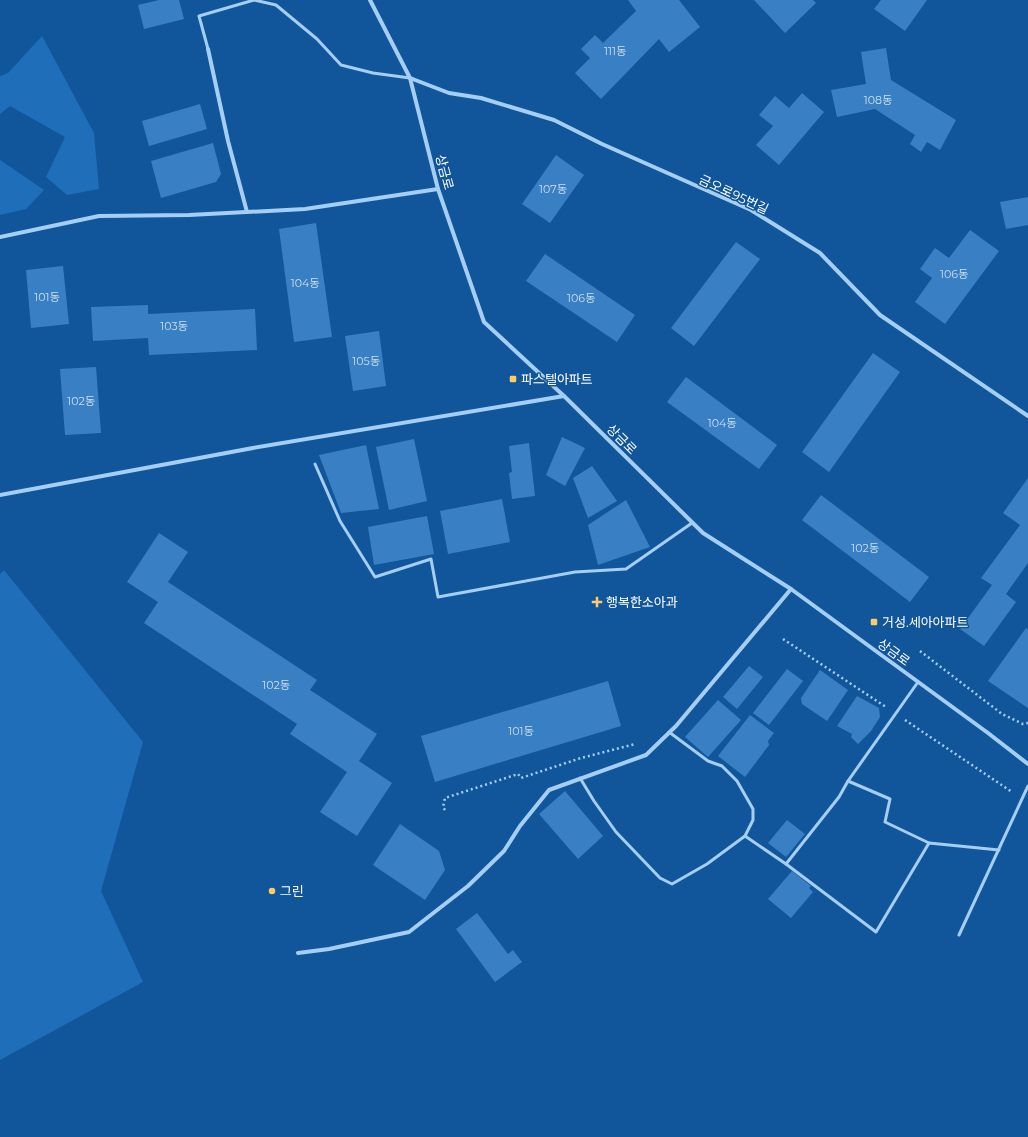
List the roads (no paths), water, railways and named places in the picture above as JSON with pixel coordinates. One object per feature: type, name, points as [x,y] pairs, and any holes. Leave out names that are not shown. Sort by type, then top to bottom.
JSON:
[{"type":"street","name":"상금로","points":[[370,0],[410,78],[438,189],[484,322],[564,396],[703,534],[790,589],[1028,764]]},
{"type":"street","points":[[208,49],[228,141],[247,212]]},
{"type":"street","name":"금오로95번길","points":[[410,78],[449,93],[481,98],[554,120],[609,147],[751,210],[820,254],[880,315],[1028,416]]},
{"type":"street","points":[[0,237],[99,216],[189,215],[305,209],[438,189]]},
{"type":"street","points":[[0,495],[253,448],[564,396]]},
{"type":"street","points":[[298,952],[329,948],[409,932],[468,886],[504,851],[520,826],[549,790],[646,755],[668,732],[676,726],[790,589]]},
{"type":"lane","points":[[208,49],[199,16],[254,0],[276,6],[317,39],[341,65],[373,73],[410,78]]},
{"type":"lane","points":[[315,464],[340,521],[375,577],[431,559],[438,597],[575,572],[626,569],[692,523]]},
{"type":"lane","points":[[786,864],[839,796],[918,682]]},
{"type":"lane","points":[[580,778],[616,832],[660,878],[672,884],[707,864],[745,836],[753,820],[754,809],[737,781],[722,766],[708,761],[668,732]]},
{"type":"lane","points":[[848,781],[890,799],[885,822],[929,843],[999,850]]},
{"type":"lane","points":[[959,935],[1028,786]]},
{"type":"lane","points":[[745,836],[786,864],[876,932],[929,843]]},
{"type":"place","name":"파스텔아파트","points":[[513,379]]},
{"type":"place","name":"행복한소아과","points":[[597,602]]},
{"type":"place","name":"거성.세아아파트","points":[[874,622]]},
{"type":"place","name":"그린","points":[[272,891]]}]
